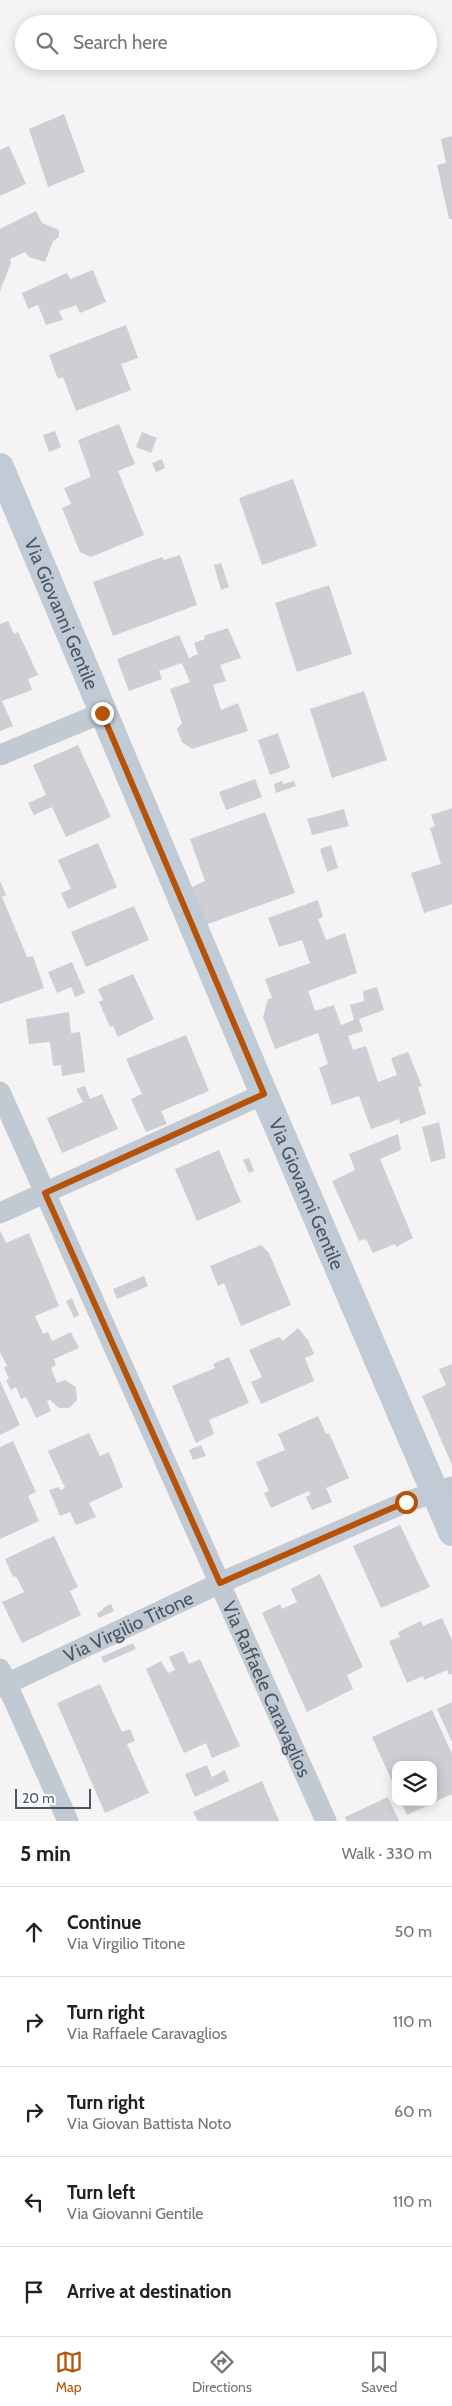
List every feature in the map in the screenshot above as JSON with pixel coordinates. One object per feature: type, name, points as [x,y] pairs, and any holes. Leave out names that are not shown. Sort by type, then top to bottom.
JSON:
[{"type":"main road","name":"Via Giovanni Gentile","points":[[0,467],[264,1094],[444,1490],[452,1532]]},
{"type":"street","points":[[0,754],[102,713]]},
{"type":"street","name":"Via Raffaele Caravaglios","points":[[0,1092],[326,1821]]},
{"type":"street","points":[[0,1213],[264,1094]]},
{"type":"street","name":"Via Virgilio Titone","points":[[2,1680],[406,1502],[444,1490]]},
{"type":"street","points":[[2,1680],[68,1821]]},
{"type":"building","points":[[64,114],[85,172],[48,187],[29,129]]},
{"type":"building","points":[[452,136],[452,219],[449,219],[437,165],[446,163],[441,139]]},
{"type":"building","points":[[9,146],[26,184],[0,196],[0,150]]},
{"type":"building","points":[[36,211],[42,223],[59,230],[59,237],[53,241],[45,262],[29,257],[25,252],[10,259],[11,263],[0,291],[0,229]]},
{"type":"building","points":[[93,270],[106,302],[80,313],[76,305],[59,311],[63,320],[46,325],[38,305],[28,309],[22,293],[67,273],[70,279]]},
{"type":"building","points":[[126,325],[138,358],[121,364],[131,390],[76,411],[63,377],[58,379],[49,355]]},
{"type":"building","points":[[119,424],[135,464],[118,471],[144,535],[91,557],[80,552],[62,508],[71,504],[64,488],[91,477],[78,440]]},
{"type":"building","points":[[55,431],[61,447],[49,452],[43,435]]},
{"type":"building","points":[[142,432],[157,438],[151,453],[136,447]]},
{"type":"building","points":[[162,459],[165,468],[156,472],[152,463]]},
{"type":"building","points":[[293,479],[317,546],[262,565],[239,498]]},
{"type":"building","points":[[180,555],[197,605],[113,636],[93,582],[162,557],[164,560]]},
{"type":"building","points":[[221,563],[229,587],[221,590],[214,565]]},
{"type":"building","points":[[329,585],[352,654],[297,672],[275,603]]},
{"type":"building","points":[[8,621],[14,634],[18,632],[38,675],[28,679],[32,690],[2,701],[13,726],[0,731],[0,624]]},
{"type":"building","points":[[228,628],[241,658],[220,665],[226,681],[213,685],[221,710],[238,703],[248,731],[192,749],[182,742],[177,729],[182,723],[170,689],[190,682],[182,663],[159,671],[162,679],[129,691],[117,659],[179,635],[189,658],[198,654],[194,643],[205,639],[204,636]]},
{"type":"building","points":[[364,691],[387,760],[332,778],[310,709]]},
{"type":"building","points":[[278,733],[290,768],[270,775],[258,740]]},
{"type":"building","points":[[78,745],[111,817],[66,837],[52,807],[34,815],[28,803],[46,795],[33,765]]},
{"type":"building","points":[[255,779],[262,797],[226,810],[219,792]]},
{"type":"building","points":[[282,781],[283,784],[294,781],[296,786],[276,793],[274,784]]},
{"type":"building","points":[[452,808],[452,904],[424,913],[411,873],[441,864],[430,828],[435,826],[431,815]]},
{"type":"building","points":[[344,809],[349,826],[312,835],[307,819]]},
{"type":"building","points":[[265,812],[295,893],[205,925],[190,888],[205,881],[190,839]]},
{"type":"building","points":[[98,843],[117,887],[68,909],[61,893],[71,889],[58,860]]},
{"type":"building","points":[[331,845],[338,868],[327,872],[320,849]]},
{"type":"building","points":[[0,881],[6,895],[2,897],[27,957],[33,956],[44,988],[0,1004]]},
{"type":"building","points":[[318,900],[323,917],[318,919],[326,940],[345,933],[357,973],[308,991],[315,1011],[334,1005],[341,1025],[354,1020],[350,1005],[364,1001],[363,991],[377,987],[384,1010],[359,1019],[363,1031],[348,1036],[353,1050],[366,1046],[378,1082],[397,1075],[391,1058],[408,1052],[422,1086],[418,1087],[426,1114],[400,1124],[399,1119],[371,1129],[359,1096],[332,1105],[319,1068],[328,1064],[318,1033],[275,1049],[263,1017],[268,999],[272,998],[265,979],[310,963],[302,940],[279,947],[268,918]]},
{"type":"building","points":[[134,906],[149,940],[86,967],[71,932]]},
{"type":"building","points":[[72,962],[85,993],[75,997],[71,987],[57,993],[48,972]]},
{"type":"building","points":[[133,974],[154,1019],[118,1037],[113,1026],[110,1027],[99,1002],[103,1000],[98,989]]},
{"type":"building","points":[[69,1012],[71,1033],[80,1032],[85,1072],[62,1076],[61,1065],[53,1066],[50,1042],[29,1044],[26,1019]]},
{"type":"building","points":[[186,1035],[209,1091],[161,1111],[167,1124],[146,1132],[131,1099],[142,1094],[126,1059]]},
{"type":"building","points":[[85,1086],[90,1099],[102,1094],[118,1129],[62,1153],[47,1118],[83,1102],[76,1089]]},
{"type":"building","points":[[439,1122],[446,1158],[431,1162],[422,1127]]},
{"type":"building","points":[[398,1134],[401,1150],[380,1159],[413,1238],[396,1247],[395,1244],[373,1253],[366,1239],[359,1241],[332,1181],[355,1170],[349,1154]]},
{"type":"building","points":[[219,1150],[241,1202],[197,1221],[175,1169]]},
{"type":"building","points":[[249,1158],[254,1171],[249,1173],[243,1160]]},
{"type":"building","points":[[0,1230],[6,1243],[29,1233],[59,1306],[35,1316],[43,1334],[48,1332],[52,1341],[71,1332],[79,1348],[54,1359],[56,1365],[51,1368],[57,1383],[65,1380],[76,1387],[77,1400],[69,1408],[59,1408],[50,1400],[47,1401],[51,1411],[36,1418],[26,1397],[21,1399],[16,1387],[11,1390],[6,1380],[9,1379],[4,1367],[7,1366],[0,1352]]},
{"type":"building","points":[[261,1245],[269,1253],[291,1305],[241,1326],[224,1283],[218,1286],[210,1266]]},
{"type":"building","points":[[144,1276],[148,1286],[117,1299],[113,1289]]},
{"type":"building","points":[[72,1298],[79,1315],[74,1318],[66,1301]]},
{"type":"building","points":[[298,1328],[308,1340],[314,1354],[305,1358],[314,1381],[261,1404],[251,1382],[262,1377],[249,1350],[279,1337],[283,1341]]},
{"type":"building","points":[[229,1357],[249,1403],[209,1420],[214,1434],[196,1443],[172,1386],[215,1368],[213,1364]]},
{"type":"building","points":[[452,1364],[452,1465],[422,1396],[446,1385],[439,1369]]},
{"type":"building","points":[[0,1381],[20,1425],[0,1435]]},
{"type":"building","points":[[318,1416],[326,1434],[329,1433],[349,1478],[326,1488],[332,1502],[312,1510],[306,1497],[310,1495],[309,1491],[271,1508],[264,1493],[269,1491],[256,1462],[285,1450],[278,1434]]},
{"type":"building","points":[[89,1433],[100,1456],[109,1452],[123,1487],[89,1503],[96,1517],[76,1525],[70,1512],[60,1516],[49,1490],[59,1487],[60,1490],[65,1488],[48,1451]]},
{"type":"building","points":[[13,1441],[36,1492],[28,1496],[39,1521],[0,1539],[0,1447]]},
{"type":"building","points":[[201,1445],[206,1456],[193,1460],[189,1450]]},
{"type":"building","points":[[400,1525],[430,1587],[381,1608],[353,1546]]},
{"type":"building","points":[[54,1536],[78,1587],[70,1591],[81,1615],[22,1643],[2,1602],[24,1592],[16,1576],[13,1577],[5,1559]]},
{"type":"building","points":[[320,1574],[363,1667],[347,1675],[353,1689],[307,1712],[262,1613],[280,1604],[282,1609],[297,1602],[291,1589]]},
{"type":"building","points":[[111,1604],[114,1611],[99,1618],[97,1613]]},
{"type":"building","points":[[442,1618],[452,1640],[452,1674],[449,1675],[447,1670],[424,1680],[423,1676],[407,1683],[389,1641],[400,1637],[398,1632],[421,1621],[423,1626]]},
{"type":"building","points":[[133,1643],[136,1649],[104,1663],[101,1657]]},
{"type":"building","points":[[183,1651],[189,1664],[200,1659],[240,1746],[212,1758],[206,1743],[184,1753],[146,1669],[161,1661],[168,1673],[175,1670],[169,1657]]},
{"type":"building","points":[[100,1684],[122,1732],[130,1729],[135,1741],[127,1744],[149,1793],[105,1813],[57,1703]]},
{"type":"building","points":[[452,1702],[452,1742],[437,1709]]},
{"type":"building","points":[[432,1710],[452,1754],[452,1794],[437,1801],[437,1761],[392,1761],[392,1781],[372,1737]]},
{"type":"building","points":[[207,1765],[212,1777],[225,1770],[229,1781],[195,1797],[185,1774]]},
{"type":"building","points":[[262,1781],[279,1821],[198,1821],[193,1812]]},
{"type":"building","points":[[388,1797],[399,1821],[347,1821],[345,1817]]},
{"type":"building","points":[[403,1806],[426,1806],[407,1815]]},
{"type":"route","points":[[102,713],[264,1094],[45,1193],[220,1583],[406,1502]]}]
